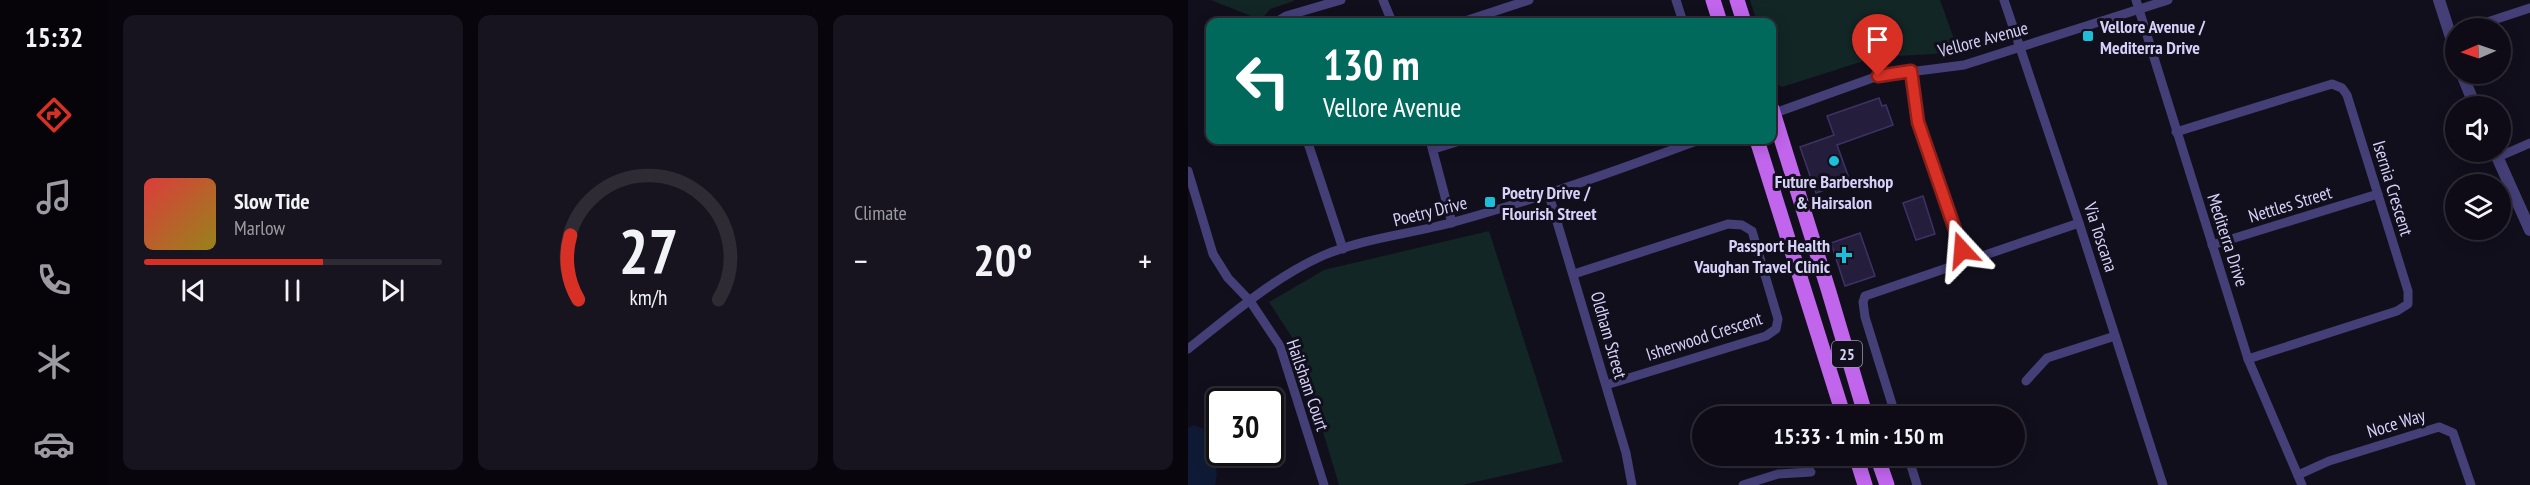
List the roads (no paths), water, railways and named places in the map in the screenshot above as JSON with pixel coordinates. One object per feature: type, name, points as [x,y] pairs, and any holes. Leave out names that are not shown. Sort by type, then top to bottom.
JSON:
[{"type":"main road","points":[[1713,0],[1719,18]]},
{"type":"main road","points":[[1737,0],[1743,18]]},
{"type":"main road","name":"25","points":[[1776,125],[1863,406]]},
{"type":"main road","name":"25","points":[[1758,144],[1841,406]]},
{"type":"main road","points":[[1859,466],[1865,485]]},
{"type":"main road","points":[[1880,466],[1887,485]]},
{"type":"street","points":[[1283,18],[1341,0]]},
{"type":"street","points":[[1383,0],[1390,18]]},
{"type":"street","points":[[1474,18],[1529,0]]},
{"type":"street","points":[[1676,0],[1682,18]]},
{"type":"street","name":"Via Toscana","points":[[2004,0],[2079,223],[2162,483]]},
{"type":"street","name":"Vellore Avenue","points":[[1776,111],[1878,76],[1964,64],[2020,47],[2138,4],[2168,0]]},
{"type":"street","points":[[2439,0],[2446,18]]},
{"type":"street","name":"Mediterra Drive","points":[[2138,4],[2248,359],[2302,485]]},
{"type":"street","points":[[2500,18],[2530,8]]},
{"type":"street","points":[[1911,71],[1918,122],[1966,261]]},
{"type":"street","name":"Isernia Crescent","points":[[2176,132],[2327,85],[2337,84],[2347,95],[2409,291],[2408,304],[2397,311],[2248,359]]},
{"type":"street","points":[[2511,149],[2530,143]]},
{"type":"street","points":[[1308,144],[1343,249]]},
{"type":"street","points":[[1432,144],[1452,223]]},
{"type":"street","points":[[1434,149],[1450,144]]},
{"type":"street","name":"Poetry Drive","points":[[1188,349],[1250,301],[1304,266],[1343,249],[1452,223],[1549,195],[1688,144]]},
{"type":"street","points":[[2500,162],[2530,230]]},
{"type":"street","name":"Hailsham Court","points":[[1188,171],[1213,254],[1228,278],[1250,301],[1280,346],[1324,485]]},
{"type":"street","name":"Nettles Street","points":[[2212,246],[2378,194]]},
{"type":"street","name":"Oldham Street","points":[[1549,195],[1626,453],[1632,485]]},
{"type":"street","points":[[1892,406],[1864,317],[1865,297],[2079,223]]},
{"type":"street","name":"Isherwood Crescent","points":[[1574,274],[1728,224],[1742,225],[1752,231],[1778,319],[1776,329],[1766,336],[1606,385]]},
{"type":"street","points":[[2026,381],[2047,358],[2115,336]]},
{"type":"street","name":"Noce Way","points":[[2298,475],[2329,461],[2439,428],[2452,433],[2471,485]]},
{"type":"street","points":[[1911,466],[1917,485]]},
{"type":"street","points":[[1743,485],[1778,474],[1811,472]]},
{"type":"street","points":[[2150,485],[2162,483]]},
{"type":"water","points":[[1194,425],[1203,429],[1206,436],[1206,466],[1216,466],[1215,485],[1188,485],[1188,428]]},
{"type":"place","name":"Vellore Avenue / Mediterra Drive","points":[[2088,36]]},
{"type":"place","name":"Future Barbershop & Hairsalon","points":[[1834,161]]},
{"type":"place","name":"Poetry Drive / Flourish Street","points":[[1490,202]]},
{"type":"place","name":"Passport Health Vaughan Travel Clinic","points":[[1844,255]]}]
